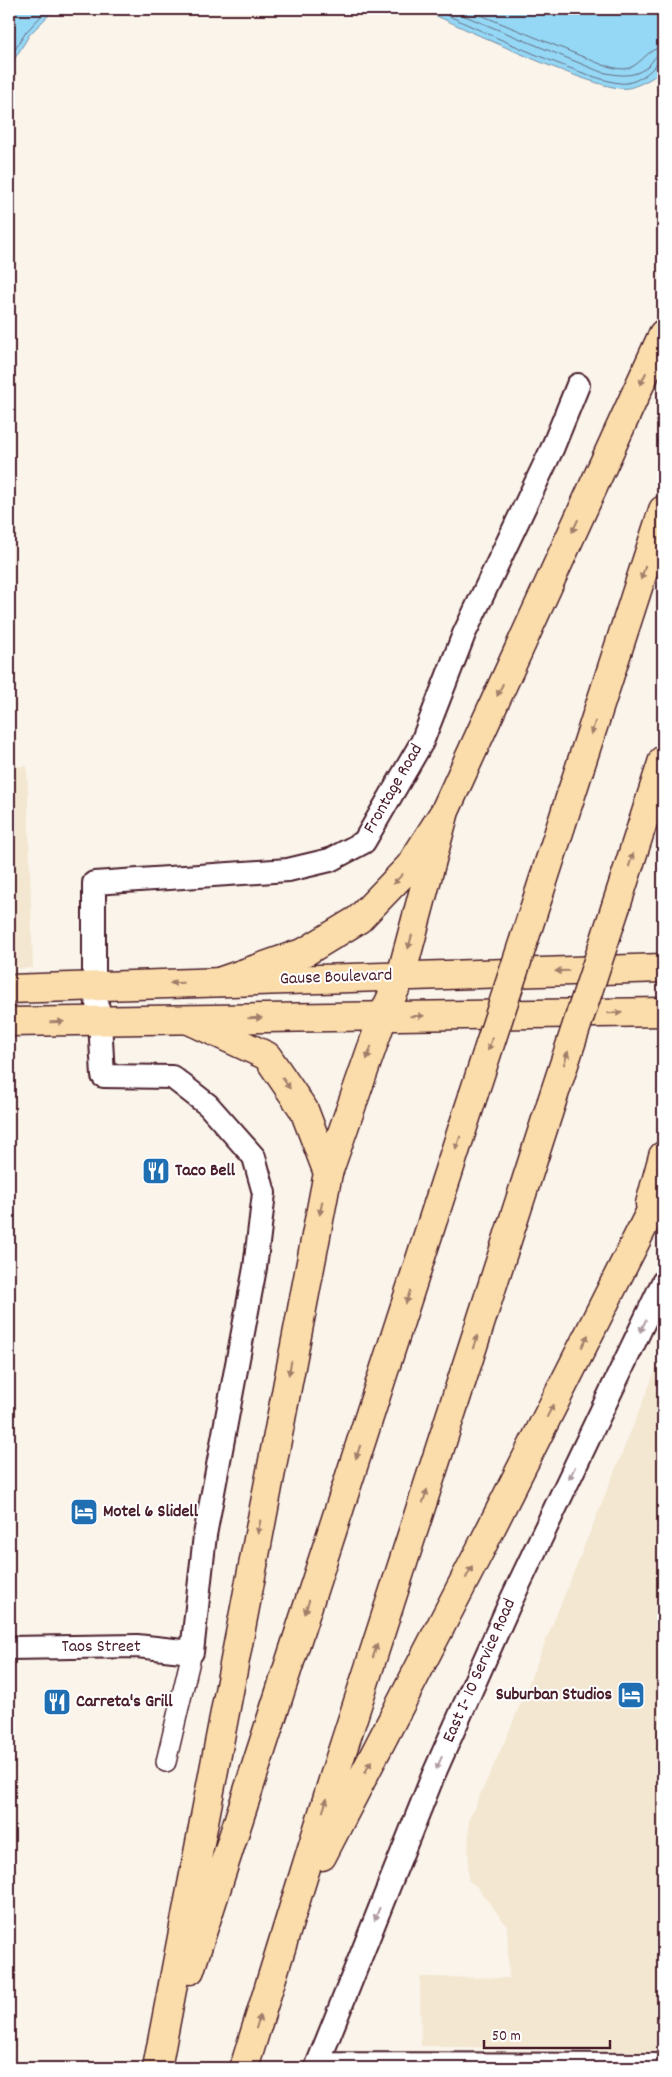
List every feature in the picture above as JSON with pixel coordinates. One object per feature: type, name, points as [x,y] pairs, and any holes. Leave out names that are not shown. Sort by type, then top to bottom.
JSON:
[{"type":"main road","points":[[219,982],[305,952],[359,919],[410,866],[445,810],[663,334]]},
{"type":"main road","points":[[157,2068],[663,510]]},
{"type":"main road","points":[[244,2068],[551,1104],[663,760]]},
{"type":"main road","points":[[157,2068],[211,1773],[328,1173],[382,1016],[401,976],[445,810]]},
{"type":"main road","name":"Gause Boulevard","points":[[9,989],[663,968]]},
{"type":"main road","points":[[9,1022],[663,1012]]},
{"type":"main road","points":[[189,1020],[267,1056],[304,1110],[328,1173]]},
{"type":"main road","points":[[647,1218],[663,1156]]},
{"type":"main road","points":[[290,1919],[479,1552],[663,1187]]},
{"type":"street","name":"Frontage Road","points":[[192,1652],[205,1535],[255,1268],[264,1193],[254,1157],[208,1105],[172,1077],[103,1076],[100,1021],[94,986],[94,883],[288,870],[330,860],[364,842],[422,742],[464,634],[552,449],[578,385]]},
{"type":"street","name":"East I- 10 Service Road","points":[[317,2066],[402,1850],[441,1758],[509,1605],[663,1282]]},
{"type":"street","name":"Taos Street","points":[[9,1648],[137,1646],[192,1652]]},
{"type":"street","points":[[166,1762],[192,1652]]},
{"type":"street","points":[[317,2066],[663,2065]]},
{"type":"shaded area","points":[[27,766],[33,968],[9,969],[9,767]]},
{"type":"shaded area","points":[[663,1352],[663,2052],[421,2046],[420,1977],[509,1978],[507,1926],[477,1887],[468,1880],[469,1819],[508,1734]]},
{"type":"water","points":[[9,9],[55,9],[30,34],[9,68]]},
{"type":"water","points":[[422,9],[663,9],[664,44],[662,63],[656,75],[642,83],[628,88],[613,87],[559,70]]},
{"type":"place","name":"Taco Bell","points":[[156,1171]]},
{"type":"place","name":"Motel 6 Slidell","points":[[84,1512]]},
{"type":"place","name":"Suburban Studios","points":[[631,1695]]},
{"type":"place","name":"Carreta's Grill","points":[[57,1702]]}]
